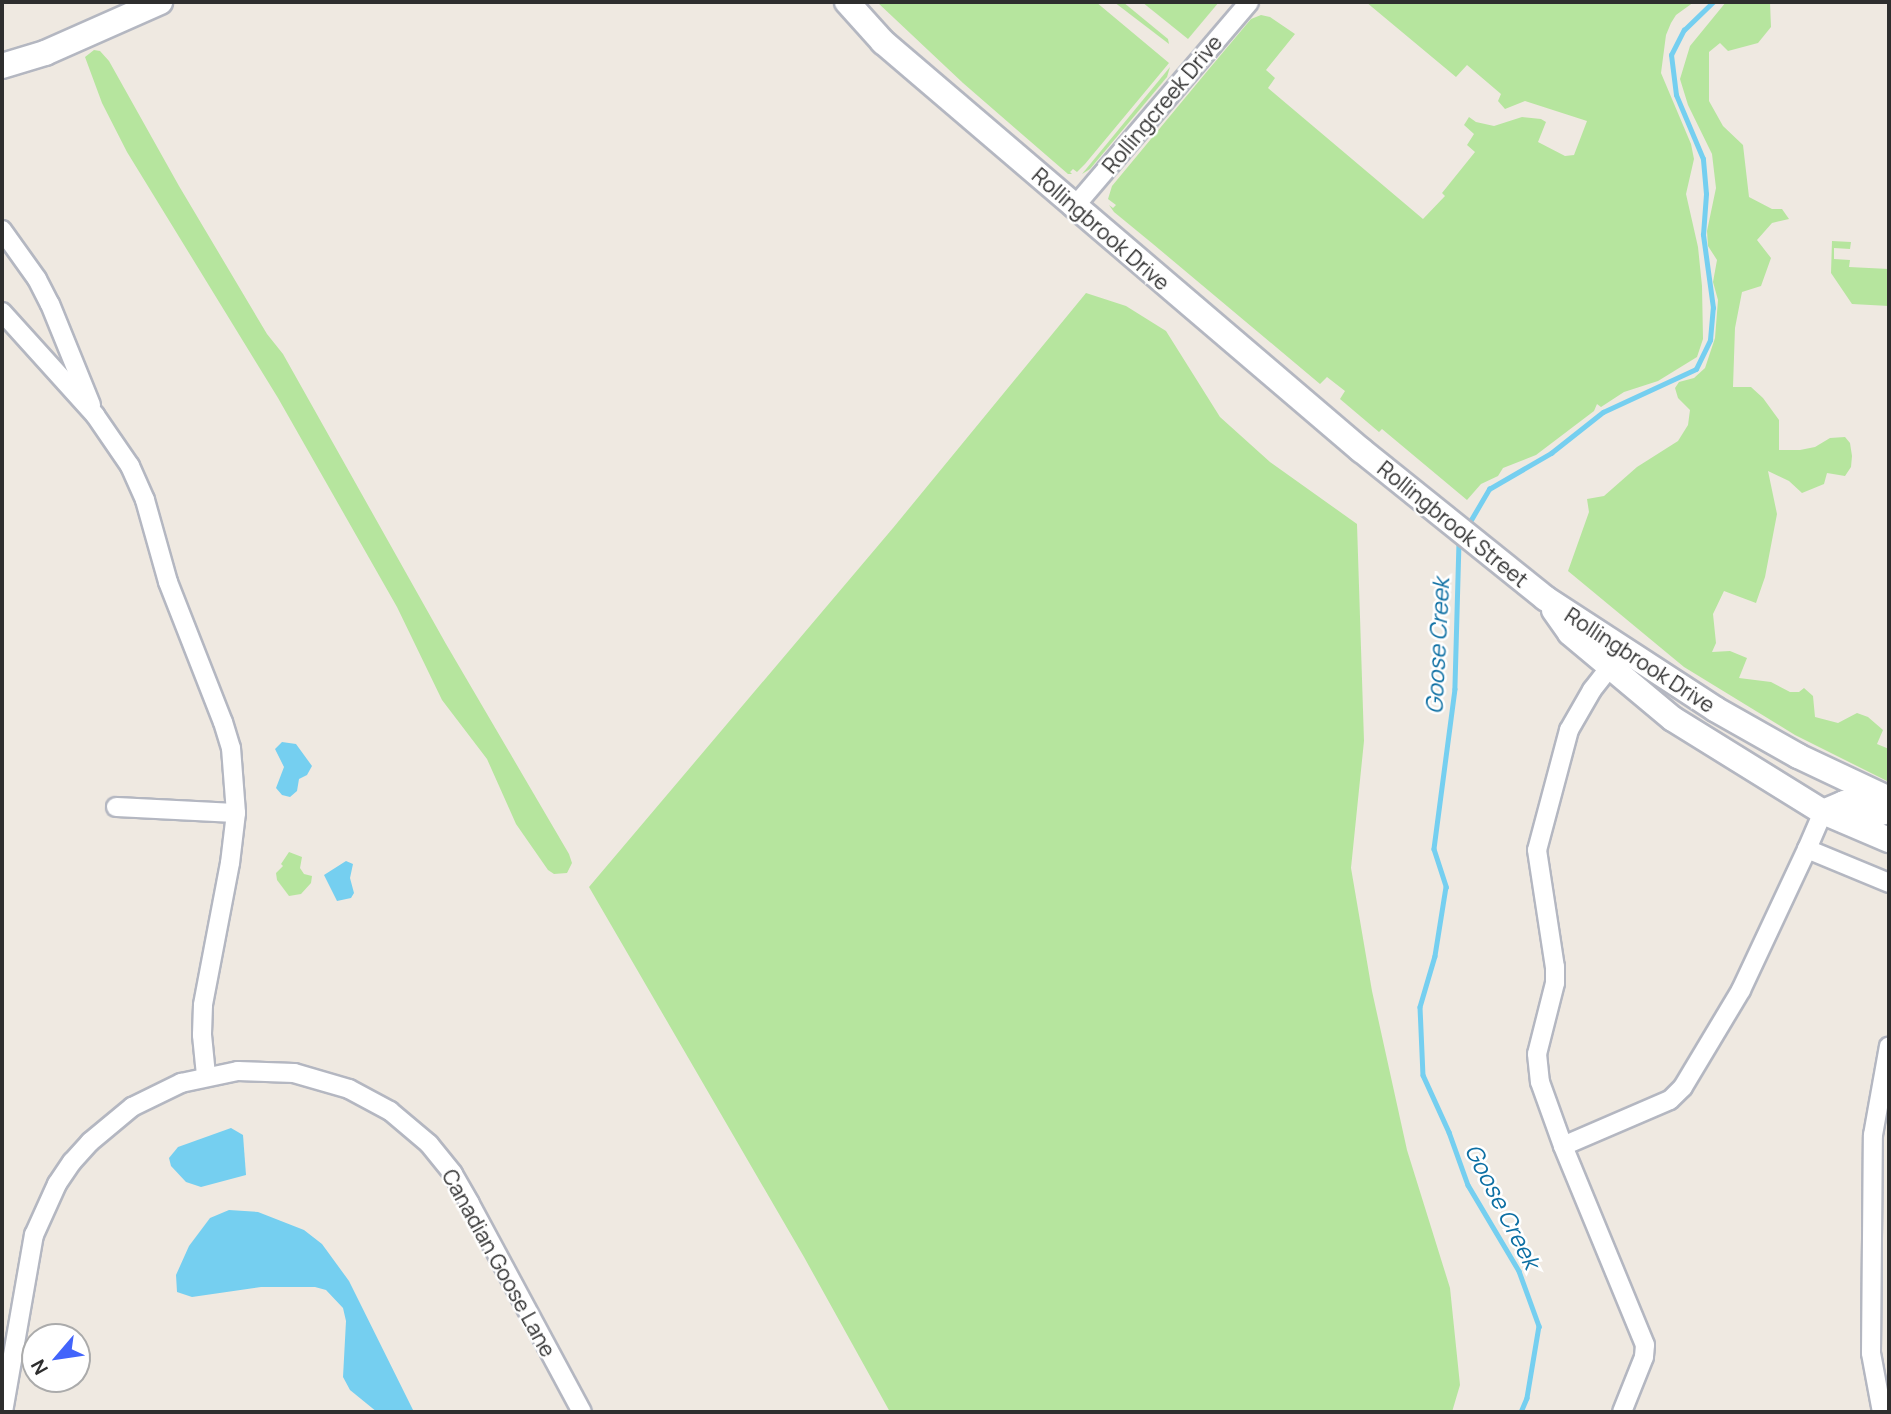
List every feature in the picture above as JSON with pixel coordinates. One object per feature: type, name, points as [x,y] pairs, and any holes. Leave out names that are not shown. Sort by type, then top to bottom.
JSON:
[{"type":"main road","points":[[2,66],[45,53],[160,2]]},
{"type":"main road","name":"Rollingbrook Drive","points":[[847,2],[883,42],[1361,450]]},
{"type":"main road","name":"Rollingbrook Street","points":[[1361,450],[1545,598]]},
{"type":"main road","name":"Rollingbrook Drive","points":[[1545,598],[1715,709],[1798,756],[1889,799]]},
{"type":"main road","name":"Rollingbrook Drive","points":[[1545,598],[1570,633],[1673,719],[1824,812],[1889,840]]},
{"type":"main road","points":[[1824,812],[1844,803],[1880,813],[1889,811]]},
{"type":"street","name":"Rollingcreek Drive","points":[[1075,206],[1249,2]]},
{"type":"street","points":[[2,230],[21,255],[50,304],[95,415]]},
{"type":"street","points":[[2,312],[95,415],[118,446],[145,500],[168,582],[223,722],[236,779],[236,813],[230,863],[203,1005],[202,1035],[206,1075]]},
{"type":"street","points":[[1622,1412],[1645,1345],[1563,1146],[1537,1066],[1536,1054],[1555,983],[1555,967],[1537,850],[1569,730],[1625,648]]},
{"type":"street","points":[[117,807],[236,813]]},
{"type":"street","points":[[1563,1146],[1670,1100],[1683,1087],[1741,990],[1824,812]]},
{"type":"street","points":[[1807,849],[1889,883]]},
{"type":"street","points":[[1882,1412],[1871,1353],[1872,1135],[1889,1046]]},
{"type":"street","name":"Canadian Goose Lane","points":[[3,1412],[34,1235],[57,1184],[90,1142],[132,1107],[181,1083],[206,1075],[238,1071],[294,1073],[349,1088],[373,1100],[410,1126],[453,1174],[582,1412]]},
{"type":"green space","points":[[877,2],[1096,2],[1169,63],[1085,164],[1077,172],[1073,169],[1070,172],[1072,174],[1068,174],[963,83]]},
{"type":"green space","points":[[1114,2],[1123,2],[1168,39],[1169,44]]},
{"type":"green space","points":[[1142,2],[1219,2],[1188,39]]},
{"type":"green space","points":[[1366,2],[1694,2],[1676,15],[1671,23],[1666,35],[1661,73],[1691,144],[1694,159],[1686,194],[1698,247],[1702,286],[1703,339],[1697,357],[1658,381],[1624,392],[1601,407],[1597,404],[1594,411],[1536,455],[1503,468],[1498,476],[1481,484],[1467,500],[1382,429],[1379,432],[1340,399],[1345,391],[1327,377],[1320,384],[1114,212],[1109,205],[1113,208],[1116,205],[1108,199],[1112,186],[1251,19],[1261,15],[1270,17],[1295,34],[1266,70],[1275,78],[1268,88],[1423,219],[1445,196],[1442,193],[1475,152],[1467,145],[1474,134],[1464,125],[1469,117],[1476,122],[1494,126],[1522,117],[1541,119],[1546,122],[1538,142],[1565,156],[1574,155],[1587,121],[1525,101],[1505,109],[1498,101],[1501,94],[1467,65],[1456,77]]},
{"type":"green space","points":[[1726,2],[1770,2],[1771,27],[1758,43],[1728,51],[1720,43],[1709,52],[1709,101],[1723,126],[1743,145],[1749,197],[1772,209],[1782,209],[1789,219],[1772,223],[1757,240],[1771,258],[1761,286],[1742,292],[1735,328],[1733,387],[1751,387],[1763,398],[1779,420],[1779,450],[1800,450],[1815,447],[1830,438],[1845,437],[1850,443],[1852,456],[1851,467],[1845,476],[1827,473],[1824,484],[1802,493],[1789,481],[1768,471],[1777,514],[1765,577],[1756,603],[1724,591],[1713,614],[1716,643],[1712,652],[1730,651],[1747,658],[1739,678],[1771,682],[1790,692],[1799,692],[1804,688],[1813,696],[1815,717],[1838,723],[1857,713],[1868,717],[1883,730],[1877,744],[1889,749],[1889,782],[1795,735],[1684,667],[1568,571],[1589,512],[1587,499],[1604,496],[1637,467],[1678,441],[1688,425],[1690,410],[1678,398],[1675,388],[1679,382],[1694,378],[1705,368],[1715,338],[1718,300],[1713,282],[1717,260],[1708,246],[1707,231],[1716,188],[1712,154],[1688,105],[1680,79],[1690,46]]},
{"type":"green space","points":[[94,50],[100,51],[109,61],[179,186],[267,334],[283,354],[446,644],[569,854],[572,863],[567,873],[554,874],[548,870],[516,824],[487,759],[442,700],[397,607],[278,398],[127,152],[102,103],[85,57]]},
{"type":"green space","points":[[1170,67],[1167,77],[1090,169],[1082,174]]},
{"type":"green space","points":[[1832,241],[1851,242],[1850,249],[1834,248],[1834,259],[1850,260],[1849,267],[1889,269],[1889,306],[1852,304],[1831,273]]},
{"type":"green space","points":[[1086,293],[1126,306],[1166,331],[1220,417],[1270,462],[1357,524],[1364,741],[1351,868],[1372,991],[1407,1150],[1450,1288],[1460,1385],[1452,1412],[890,1412],[804,1257],[589,887],[893,528]]},
{"type":"green space","points":[[289,852],[302,857],[300,868],[304,874],[312,876],[311,883],[301,894],[289,896],[277,880],[276,873],[283,866],[281,864]]},
{"type":"water","points":[[282,742],[296,744],[312,766],[307,775],[299,779],[297,791],[290,797],[282,795],[276,788],[284,767],[275,749]]},
{"type":"water","points":[[346,861],[353,864],[350,878],[354,893],[351,898],[337,901],[324,875]]},
{"type":"water","points":[[231,1128],[243,1135],[246,1175],[201,1187],[186,1182],[171,1166],[169,1158],[178,1147]]},
{"type":"water","points":[[229,1210],[258,1212],[304,1230],[322,1244],[349,1281],[414,1412],[377,1412],[350,1390],[343,1377],[346,1321],[343,1308],[326,1290],[315,1287],[261,1287],[192,1297],[177,1292],[176,1275],[189,1246],[210,1218]]},
{"type":"waterway","name":"Goose Creek","points":[[1468,525],[1489,489],[1551,453],[1603,412],[1696,369],[1710,340],[1713,308],[1703,235],[1706,194],[1703,159],[1676,95],[1671,55],[1684,30],[1713,2]]},
{"type":"waterway","name":"Goose Creek","points":[[1459,542],[1455,689],[1434,849],[1446,887],[1435,956],[1420,1007],[1423,1075],[1449,1132],[1468,1185],[1519,1271],[1539,1326],[1527,1398],[1521,1412]]}]
